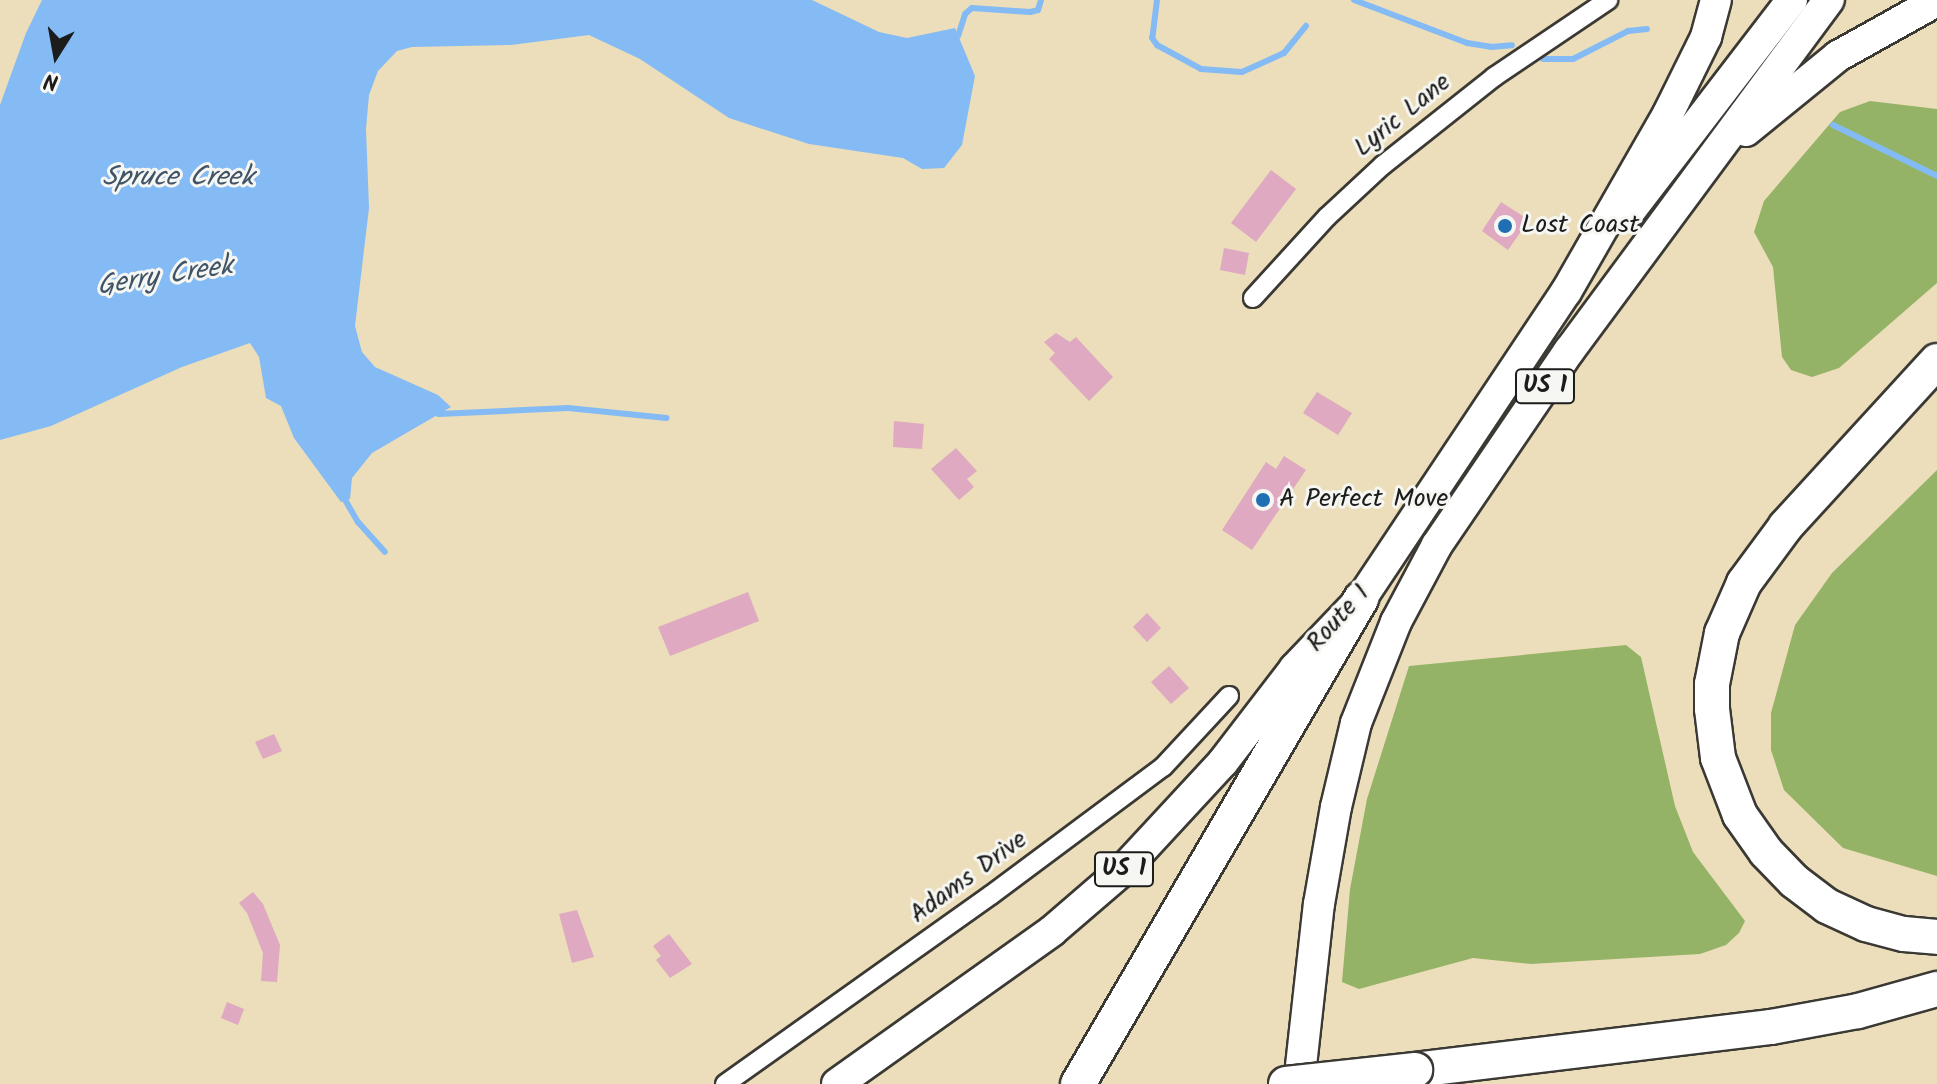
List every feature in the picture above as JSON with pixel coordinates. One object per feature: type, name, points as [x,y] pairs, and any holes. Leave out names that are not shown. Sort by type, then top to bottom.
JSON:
[{"type":"highway","points":[[1937,361],[1786,526],[1744,583],[1722,633],[1712,684],[1712,709],[1718,758],[1740,815],[1766,852],[1794,881],[1827,906],[1866,924],[1904,934],[1937,937]]},
{"type":"highway","points":[[1078,1084],[1361,599]]},
{"type":"highway","points":[[1286,1084],[1771,1027],[1858,1011],[1937,989]]},
{"type":"main road","name":"Route 1","points":[[837,1084],[1052,931],[1123,870],[1223,762],[1295,668],[1361,599],[1566,292],[1643,160],[1706,37],[1716,0]]},
{"type":"main road","points":[[1566,292],[1792,0]]},
{"type":"main road","points":[[1683,196],[1829,0]]},
{"type":"main road","name":"US 1","points":[[1683,196],[1749,128],[1796,88],[1865,40],[1937,1]]},
{"type":"main road","name":"Route 1","points":[[1299,1084],[1319,904],[1336,807],[1356,723],[1396,622],[1437,545],[1500,451],[1683,196]]},
{"type":"street","name":"Lyric Lane","points":[[1253,298],[1327,217],[1383,165],[1484,84],[1608,0]]},
{"type":"street","name":"Adams Drive","points":[[725,1084],[965,914],[1163,767],[1229,696]]},
{"type":"green space","points":[[1870,101],[1937,109],[1937,283],[1839,368],[1812,377],[1791,370],[1782,357],[1773,267],[1754,232],[1764,201],[1840,112]]},
{"type":"green space","points":[[1937,470],[1937,876],[1843,848],[1784,790],[1771,750],[1771,713],[1795,625],[1832,573]]},
{"type":"green space","points":[[1626,645],[1641,657],[1675,806],[1693,852],[1745,921],[1739,933],[1726,945],[1700,954],[1531,964],[1473,958],[1359,989],[1342,982],[1350,889],[1367,799],[1409,666]]},
{"type":"water","name":"Spruce Creek","points":[[42,0],[812,0],[879,32],[907,38],[955,28],[975,76],[962,145],[944,168],[922,169],[903,158],[809,144],[729,118],[640,59],[589,35],[511,45],[412,47],[397,51],[378,71],[369,95],[366,129],[369,208],[355,326],[362,352],[375,367],[438,395],[451,407],[372,453],[352,478],[350,499],[341,502],[294,438],[281,406],[266,398],[259,357],[250,343],[182,367],[51,426],[0,440],[0,105],[26,33]]},
{"type":"building","points":[[1271,170],[1296,189],[1256,242],[1231,223]]},
{"type":"building","name":"Lost Coast","points":[[1501,202],[1529,220],[1508,250],[1482,231]]},
{"type":"building","points":[[1224,248],[1249,253],[1245,275],[1220,270]]},
{"type":"building","points":[[1056,333],[1070,342],[1076,337],[1113,377],[1089,401],[1049,359],[1055,353],[1044,342]]},
{"type":"building","points":[[1317,392],[1352,413],[1338,435],[1303,413]]},
{"type":"building","points":[[894,421],[924,424],[922,449],[893,447]]},
{"type":"building","points":[[956,448],[977,471],[967,479],[974,487],[959,500],[931,469]]},
{"type":"building","name":"A Perfect Move","points":[[1284,456],[1306,470],[1252,550],[1222,530],[1266,462],[1276,469]]},
{"type":"building","points":[[748,592],[759,621],[670,656],[658,627]]},
{"type":"building","points":[[1147,613],[1161,628],[1147,642],[1133,627]]},
{"type":"building","points":[[1169,666],[1189,688],[1171,704],[1151,682]]},
{"type":"building","points":[[274,734],[282,751],[263,759],[255,742]]},
{"type":"building","points":[[253,892],[263,904],[280,945],[277,982],[261,981],[263,953],[247,913],[239,903]]},
{"type":"building","points":[[577,910],[594,957],[572,963],[559,914]]},
{"type":"building","points":[[669,934],[692,964],[670,978],[656,960],[661,956],[653,946]]},
{"type":"building","points":[[227,1002],[244,1009],[238,1025],[221,1018]]},
{"type":"waterway","name":"Gerry Creek","points":[[958,36],[965,14],[972,8],[1030,12],[1038,10],[1041,0]]},
{"type":"waterway","name":"Gerry Creek","points":[[1157,0],[1152,38],[1157,45],[1201,69],[1242,72],[1284,53],[1306,26]]},
{"type":"waterway","name":"Gerry Creek","points":[[1354,0],[1467,43],[1491,47],[1512,45]]},
{"type":"waterway","name":"Gerry Creek","points":[[1543,59],[1573,59],[1628,31],[1647,29]]},
{"type":"waterway","name":"Gerry Creek","points":[[1833,125],[1937,176]]},
{"type":"waterway","points":[[439,414],[568,408],[666,418]]},
{"type":"waterway","points":[[344,498],[358,522],[385,552]]},
{"type":"place","name":"Lost Coast","points":[[1505,226]]},
{"type":"place","name":"A Perfect Move","points":[[1263,500]]}]
